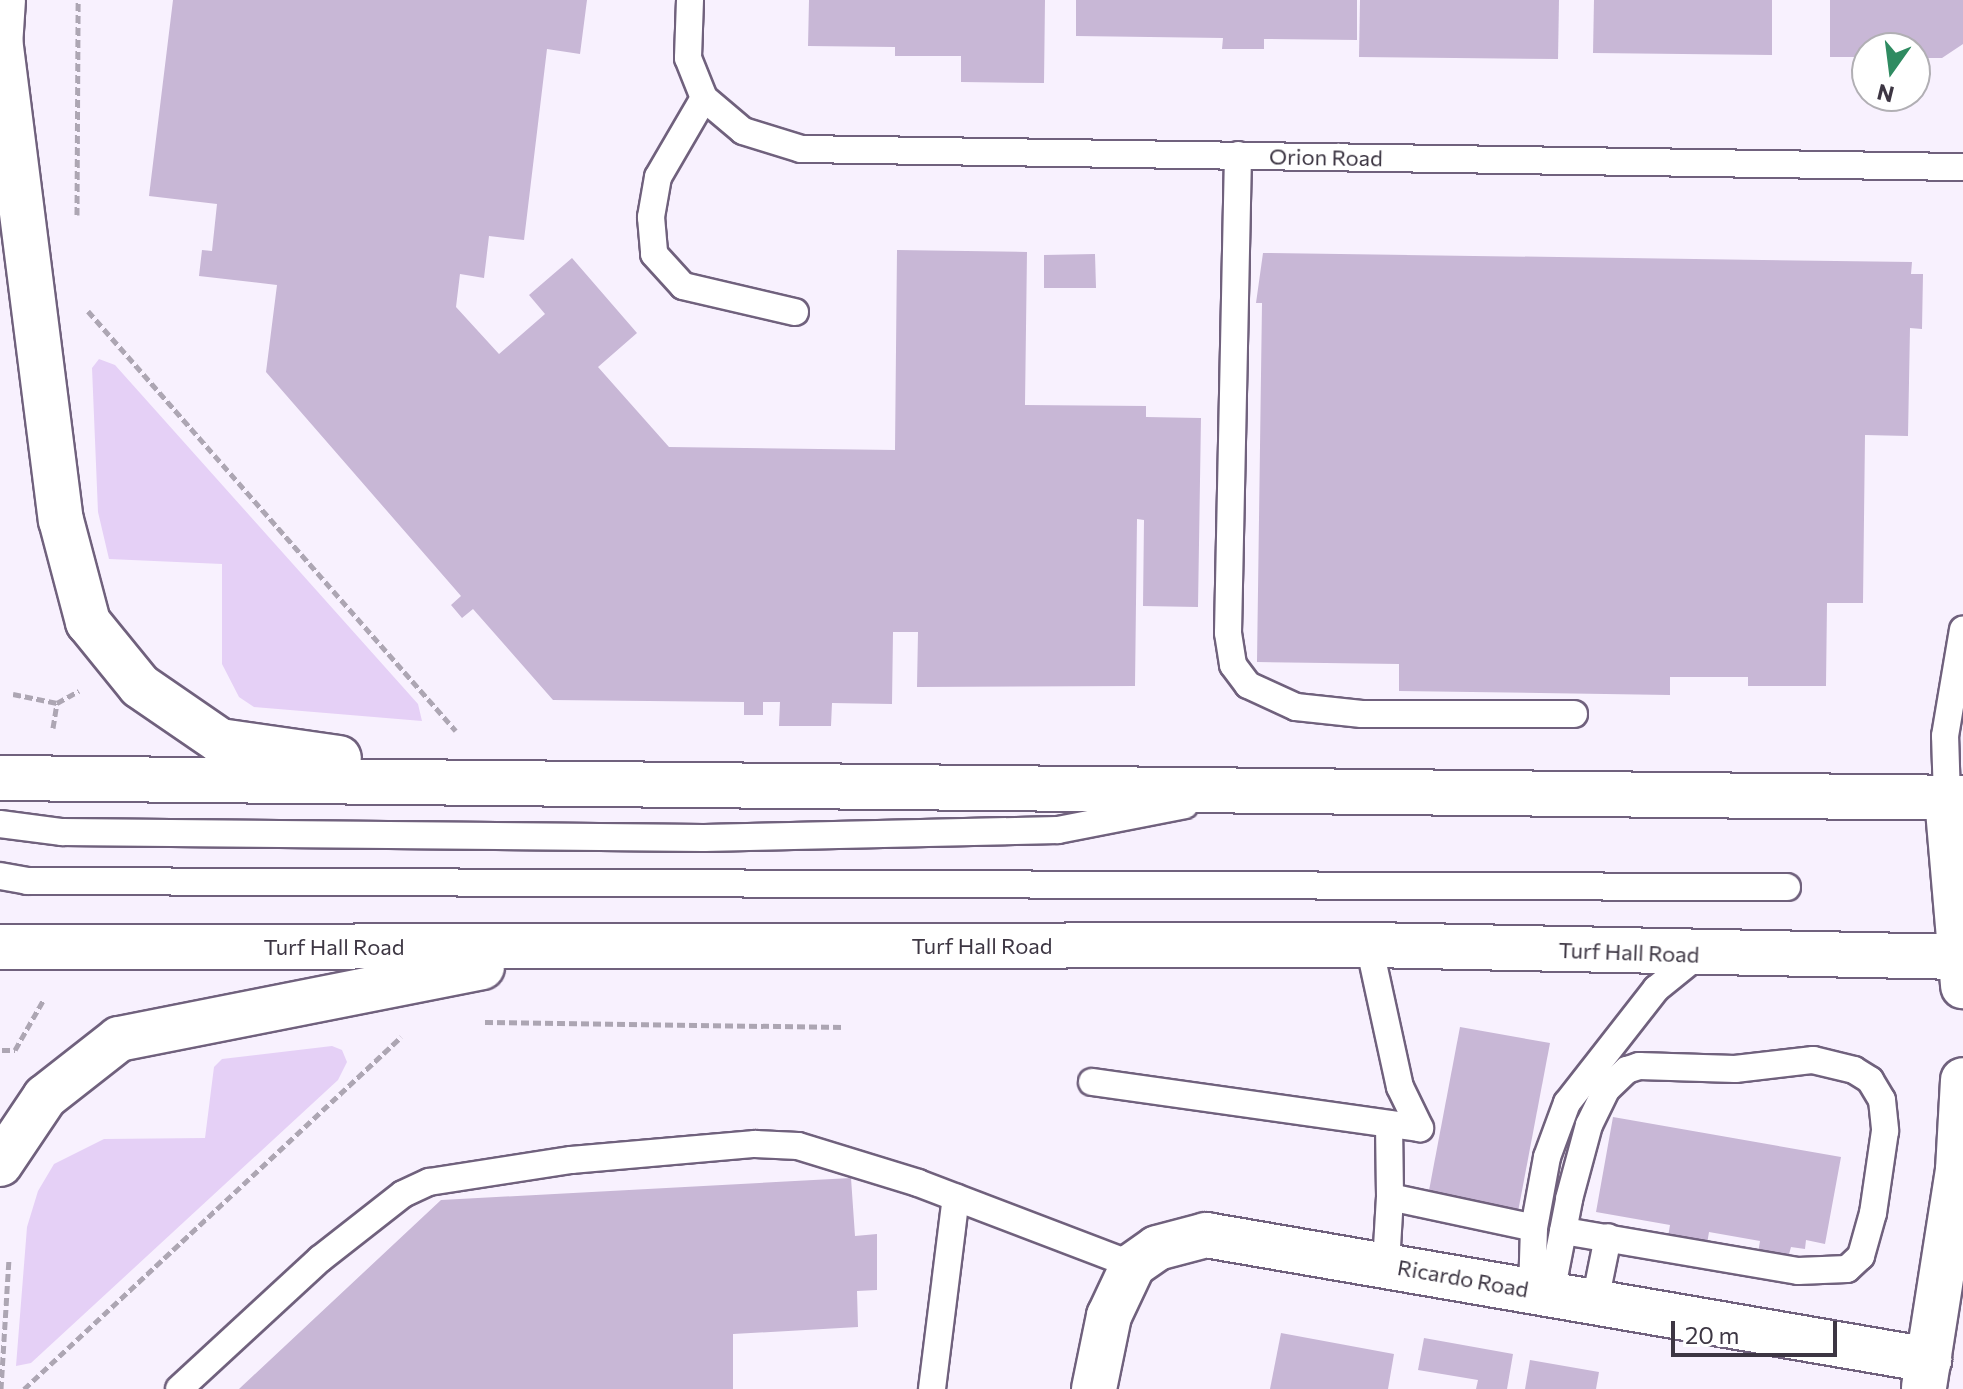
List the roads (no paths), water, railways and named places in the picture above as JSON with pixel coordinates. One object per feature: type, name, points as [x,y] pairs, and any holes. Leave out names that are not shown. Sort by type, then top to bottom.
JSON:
[{"type":"main road","points":[[0,46],[3,0]]},
{"type":"main road","points":[[0,39],[61,520],[88,622],[140,686],[220,741],[509,783]]},
{"type":"main road","points":[[0,778],[1955,798],[1962,967]]},
{"type":"main road","name":"Turf Hall Road","points":[[0,947],[1369,945],[1699,954],[1962,967]]},
{"type":"main road","points":[[0,1164],[45,1097],[119,1039],[591,946]]},
{"type":"main road","points":[[1926,1374],[1960,1170],[1963,1080]]},
{"type":"main road","name":"Ricardo Road","points":[[1133,1265],[1157,1248],[1206,1235],[1595,1301],[1926,1374]]},
{"type":"main road","points":[[1094,1389],[1109,1316],[1133,1265]]},
{"type":"lane","points":[[690,0],[688,58],[704,98],[658,177],[651,217],[654,254],[683,286],[795,312]]},
{"type":"lane","name":"Orion Road","points":[[704,98],[743,131],[801,149],[1963,167]]},
{"type":"lane","points":[[1238,155],[1228,633],[1233,665],[1248,685],[1296,707],[1362,714],[1574,714]]},
{"type":"lane","points":[[1955,798],[1945,736],[1963,630]]},
{"type":"lane","points":[[0,824],[62,832],[688,838],[1058,830],[1257,791]]},
{"type":"lane","points":[[0,876],[27,881],[1787,887]]},
{"type":"lane","points":[[1092,1082],[1420,1128],[1400,1087],[1369,945]]},
{"type":"lane","points":[[1542,1292],[1534,1228],[1547,1157],[1567,1103],[1585,1075],[1656,989],[1699,954]]},
{"type":"lane","points":[[1542,1292],[1563,1231],[1589,1125],[1606,1090],[1627,1070],[1639,1066],[1735,1069],[1813,1060],[1854,1070],[1877,1090],[1885,1131],[1873,1213],[1861,1256],[1847,1269],[1798,1271],[1563,1231]]},
{"type":"lane","points":[[1386,1264],[1390,1197],[1389,1124]]},
{"type":"lane","points":[[179,1389],[320,1259],[403,1194],[429,1182],[571,1160],[755,1144],[798,1146],[842,1157],[956,1197],[1133,1265]]},
{"type":"lane","points":[[932,1389],[956,1197]]},
{"type":"lane","points":[[1390,1197],[1534,1228]]},
{"type":"lane","points":[[1595,1301],[1608,1237]]}]
